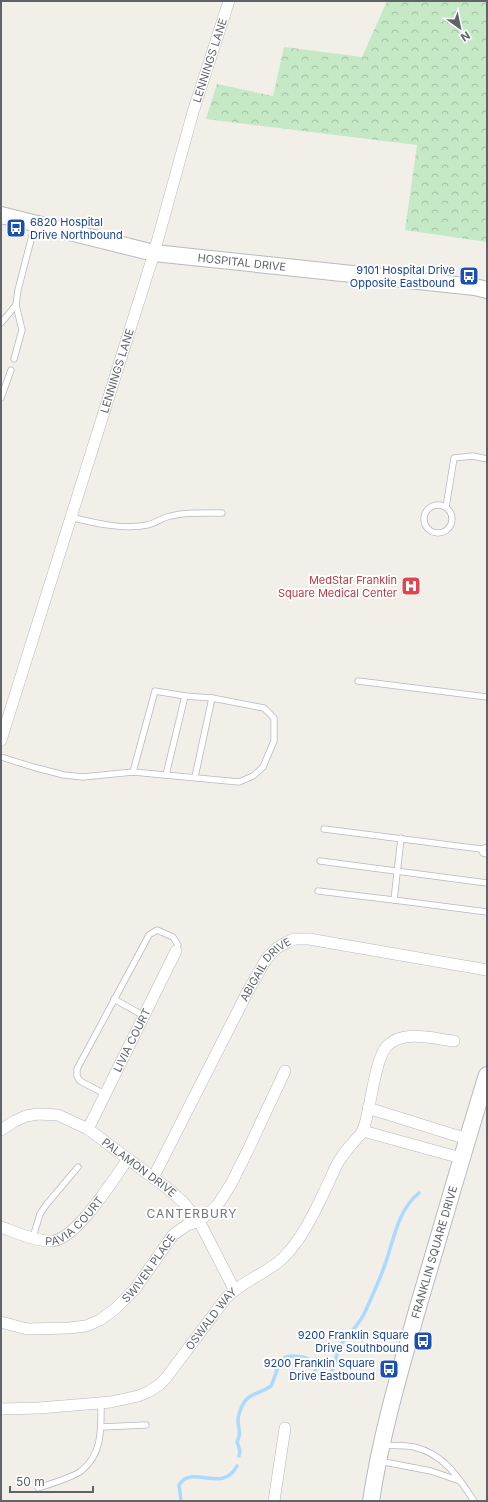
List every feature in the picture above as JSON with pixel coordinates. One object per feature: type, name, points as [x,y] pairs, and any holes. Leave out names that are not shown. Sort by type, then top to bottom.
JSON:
[{"type":"street","name":"LENNINGS LANE","points":[[1,740],[154,254],[193,112],[229,1]]},
{"type":"street","name":"HOSPITAL DRIVE","points":[[1,215],[154,254],[476,286],[487,290]]},
{"type":"street","name":"ABIGAIL DRIVE","points":[[153,1178],[248,991],[267,958],[277,948],[295,939],[309,939],[487,970]]},
{"type":"street","name":"LIVIA COURT","points":[[88,1129],[176,951]]},
{"type":"street","name":"OSWALD WAY","points":[[1,1409],[39,1408],[101,1403],[138,1396],[159,1385],[175,1367],[234,1289],[257,1277],[282,1258],[295,1244],[304,1231],[338,1162],[363,1131],[383,1051],[391,1042],[406,1036],[454,1041]]},
{"type":"street","name":"SWIVEN PLACE","points":[[1,1322],[27,1329],[69,1328],[86,1326],[100,1320],[116,1309],[135,1289],[174,1235],[187,1225],[199,1221],[217,1206],[248,1150],[285,1070]]},
{"type":"street","name":"FRANKLIN SQUARE DRIVE","points":[[371,1501],[380,1445],[399,1372],[487,1075]]},
{"type":"street","points":[[368,1108],[467,1139]]},
{"type":"street","name":"PALAMON DRIVE","points":[[1,1130],[14,1121],[26,1116],[38,1114],[58,1115],[88,1129],[183,1202],[199,1221],[234,1289]]},
{"type":"street","points":[[363,1131],[462,1158]]},
{"type":"street","name":"PAVIA COURT","points":[[1,1227],[44,1241],[53,1241],[61,1238],[74,1230],[94,1206],[128,1159]]},
{"type":"street","points":[[274,1501],[285,1428]]},
{"type":"lane","points":[[14,359],[22,330],[16,305],[18,290],[35,224]]},
{"type":"lane","points":[[1,323],[16,305]]},
{"type":"lane","points":[[1,398],[12,370]]},
{"type":"lane","points":[[446,507],[442,505],[433,505],[425,512],[423,520],[426,527],[432,532],[439,533],[450,525],[452,518],[446,507],[454,458],[473,456],[487,459]]},
{"type":"lane","points":[[70,517],[120,527],[147,526],[166,517],[191,513],[222,513]]},
{"type":"lane","points":[[358,681],[487,697]]},
{"type":"lane","points":[[1,757],[64,775],[83,777],[133,772],[239,782],[253,776],[264,767],[274,741],[274,718],[264,708],[212,698],[155,691],[133,772]]},
{"type":"lane","points":[[166,775],[186,696]]},
{"type":"lane","points":[[195,777],[212,698]]},
{"type":"lane","points":[[324,829],[481,849],[485,846],[487,847]]},
{"type":"lane","points":[[394,900],[401,838]]},
{"type":"lane","points":[[481,849],[487,854]]},
{"type":"lane","points":[[320,861],[398,870],[487,883]]},
{"type":"lane","points":[[318,891],[487,912]]},
{"type":"lane","points":[[106,1094],[80,1081],[77,1076],[77,1069],[149,935],[157,930],[173,937],[178,944],[176,951]]},
{"type":"lane","points":[[114,1000],[144,1016]]},
{"type":"lane","points":[[33,1237],[37,1221],[43,1209],[78,1167]]},
{"type":"lane","points":[[38,1488],[81,1472],[96,1455],[101,1438],[101,1403]]},
{"type":"lane","points":[[101,1427],[146,1425]]},
{"type":"lane","points":[[380,1445],[413,1447],[427,1451],[439,1458],[452,1469],[474,1501]]},
{"type":"lane","points":[[377,1461],[431,1471],[460,1481]]},
{"type":"green space","points":[[387,1],[487,1],[487,242],[405,230],[417,145],[206,119],[217,84],[273,96],[284,47],[362,57]]},
{"type":"waterway","points":[[239,1456],[240,1451],[237,1442],[240,1433],[238,1419],[243,1405],[249,1397],[271,1386],[279,1365],[283,1359],[293,1356],[307,1358],[313,1362],[316,1375],[325,1378],[332,1372],[340,1346],[362,1318],[371,1299],[385,1265],[400,1220],[411,1201],[419,1193]]},
{"type":"waterway","points":[[181,1501],[179,1485],[185,1479],[192,1477],[215,1479],[223,1478],[230,1474],[237,1466]]},
{"type":"place","name":"6820 Hospital Drive Northbound","points":[[16,228]]},
{"type":"place","name":"9101 Hospital Drive Opposite Eastbound","points":[[469,276]]},
{"type":"place","name":"MedStar Franklin Square Medical Center","points":[[411,586]]},
{"type":"place","name":"9200 Franklin Square Drive Southbound","points":[[423,1341]]},
{"type":"place","name":"9200 Franklin Square Drive Eastbound","points":[[389,1369]]},
{"type":"district","name":"CANTERBURY","points":[[192,1213]]}]
